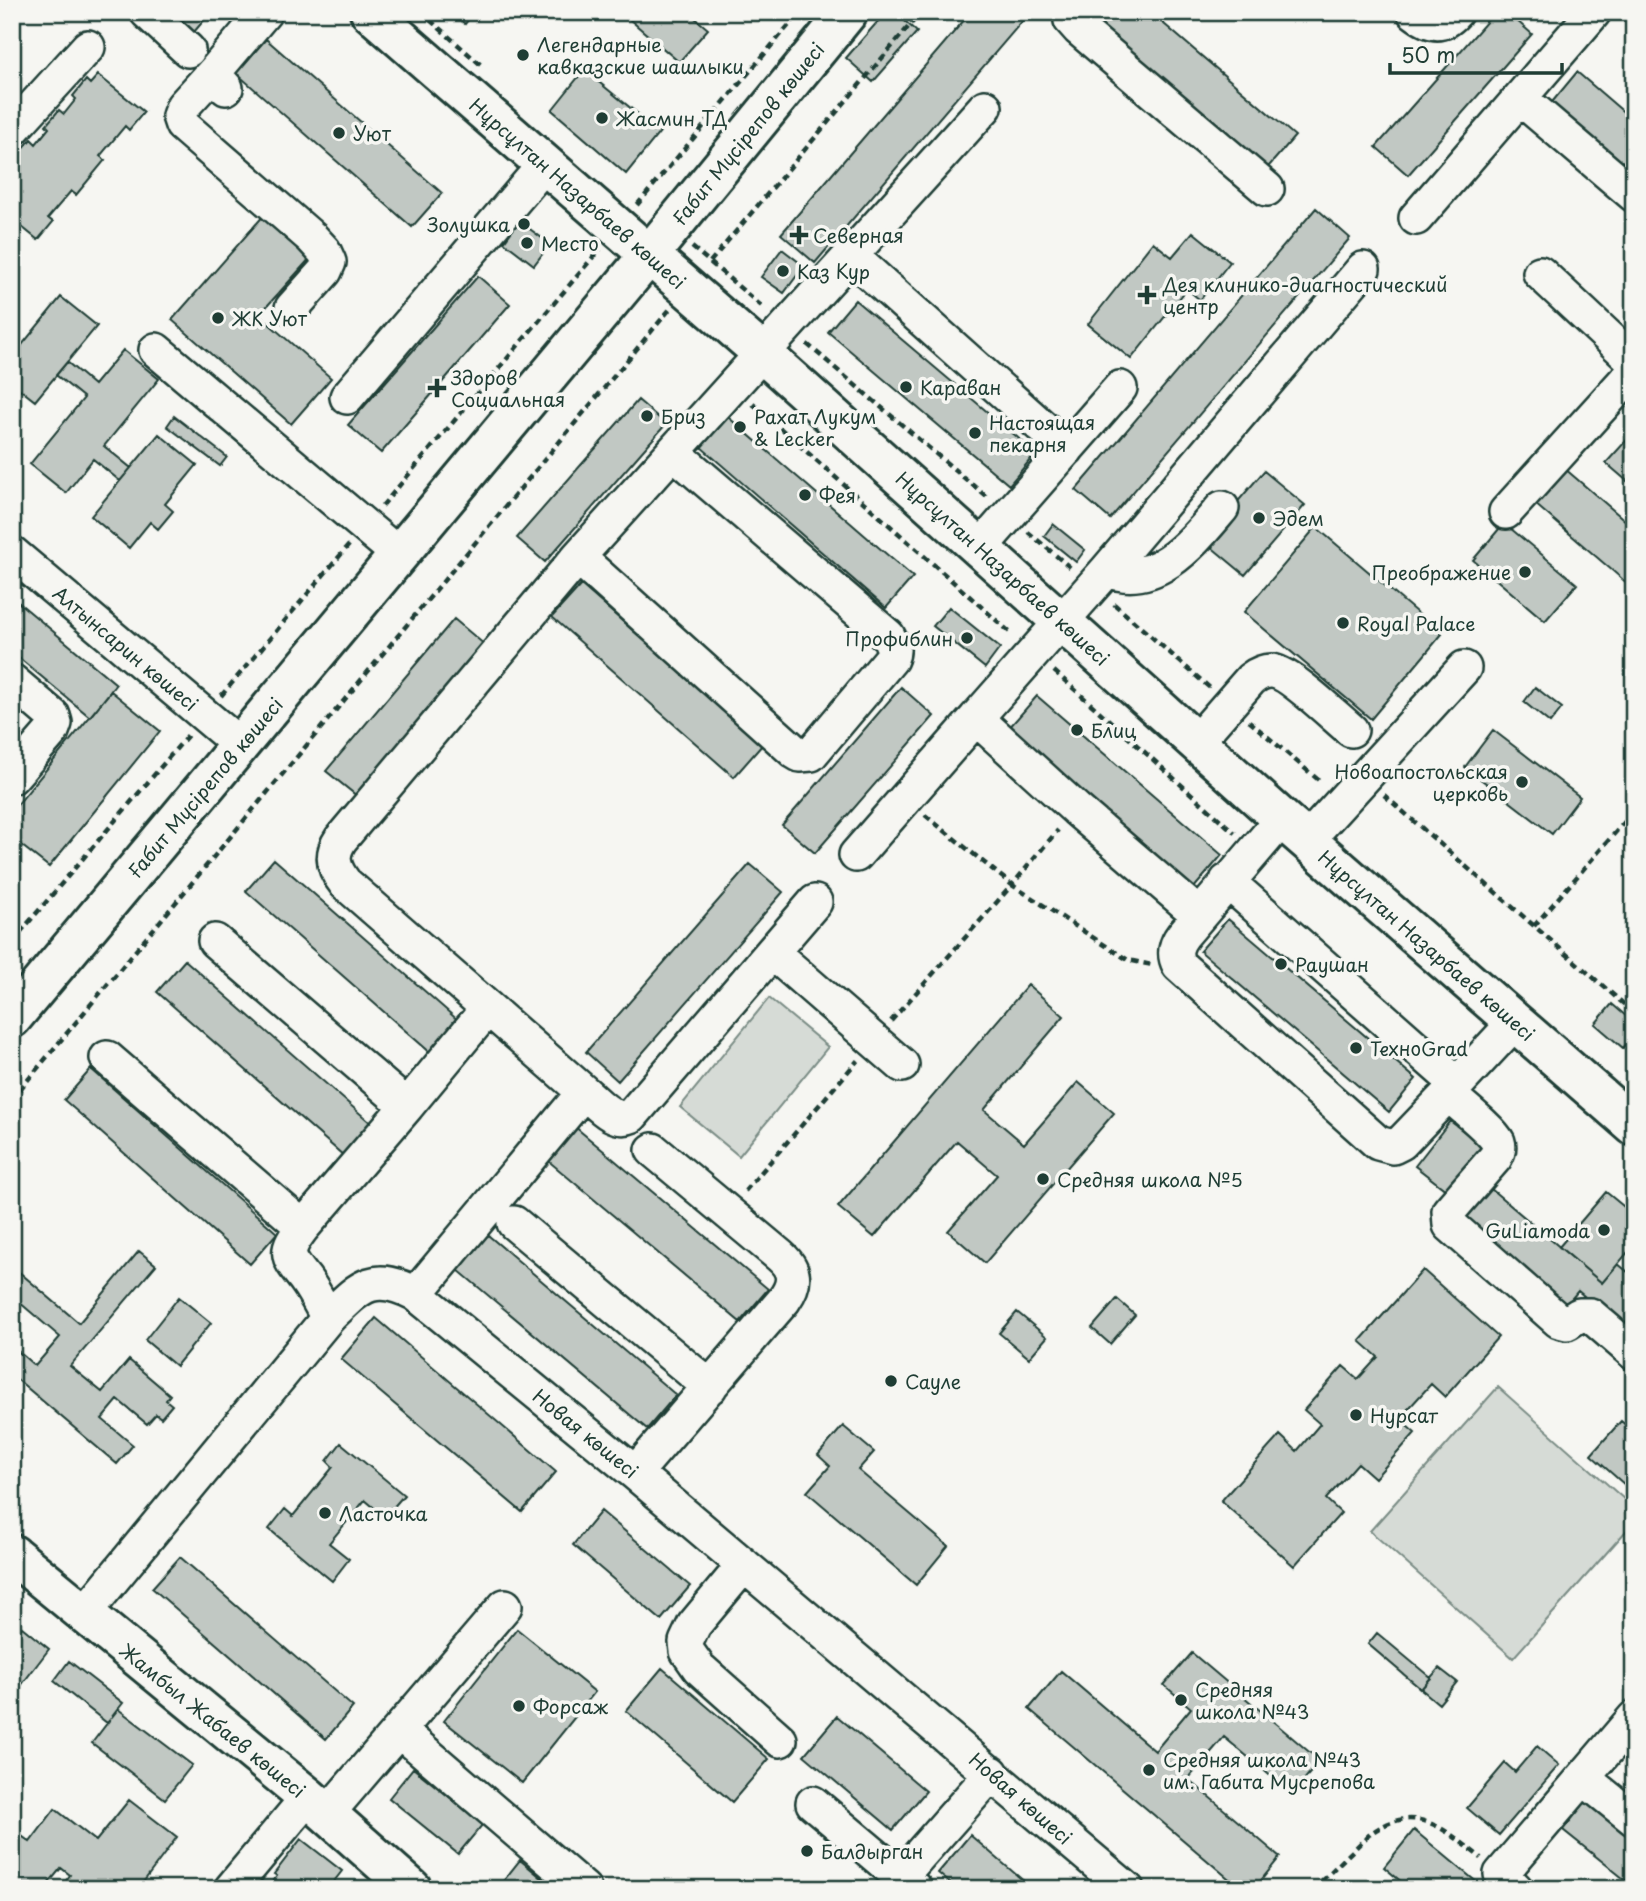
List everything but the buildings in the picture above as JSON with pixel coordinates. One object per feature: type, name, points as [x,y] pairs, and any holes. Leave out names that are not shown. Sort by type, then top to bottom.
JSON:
[{"type":"main road","name":"Нұрсұлтан Назарбаев көшесі","points":[[370,12],[762,353],[1294,830],[1634,1126]]},
{"type":"main road","name":"Ғабит Мүсірепов көшесі","points":[[12,1018],[649,255],[848,12]]},
{"type":"main road","name":"Жамбыл Жабаев көшесі","points":[[12,1554],[317,1806],[412,1889]]},
{"type":"street","points":[[147,12],[188,50]]},
{"type":"street","points":[[265,12],[220,79],[183,106],[178,116],[182,125],[324,251],[328,262],[325,271],[292,308]]},
{"type":"street","points":[[1073,12],[1071,20],[1079,29],[1267,189]]},
{"type":"street","points":[[1414,12],[1425,21],[1435,24],[1445,22],[1456,12]]},
{"type":"street","points":[[1416,218],[1594,12]]},
{"type":"street","points":[[12,130],[88,47]]},
{"type":"street","points":[[1520,98],[1634,195]]},
{"type":"street","points":[[815,902],[631,1116],[625,1119],[613,1116],[584,1092],[345,883],[334,868],[334,851],[341,839],[578,557],[985,107]]},
{"type":"street","points":[[347,397],[545,164]]},
{"type":"street","points":[[850,256],[1067,449]]},
{"type":"street","points":[[856,855],[1107,570],[1363,269]]},
{"type":"street","points":[[1539,274],[1634,361]]},
{"type":"street","points":[[156,350],[398,555]]},
{"type":"street","points":[[1506,512],[1634,372]]},
{"type":"street","points":[[980,548],[1120,388]]},
{"type":"street","points":[[578,557],[795,752],[800,755],[811,754],[891,659],[893,645],[888,636],[673,452]]},
{"type":"street","points":[[1107,570],[1128,575],[1165,565],[1189,545],[1222,508]]},
{"type":"street","name":"Алтынсарин көшесі","points":[[12,553],[240,745]]},
{"type":"street","points":[[1464,668],[1294,830],[1254,850],[1179,940],[1176,947],[1177,960],[1184,970],[1378,1143],[1393,1147],[1401,1143],[1515,1022]]},
{"type":"street","points":[[1196,742],[1251,679],[1272,671],[1289,678],[1351,730]]},
{"type":"street","points":[[12,681],[53,716],[55,723],[52,731],[12,777]]},
{"type":"street","points":[[976,718],[1198,914]]},
{"type":"street","points":[[1227,881],[1452,1089],[1497,1140],[1499,1149],[1495,1158],[1449,1211],[1450,1225],[1559,1321],[1567,1323],[1579,1315],[1590,1315],[1634,1353]]},
{"type":"street","points":[[215,941],[407,1105]]},
{"type":"street","points":[[772,953],[902,1065]]},
{"type":"street","points":[[328,1318],[305,1279],[294,1268],[291,1260],[292,1243],[488,1008]]},
{"type":"street","points":[[107,1058],[303,1227]]},
{"type":"street","points":[[416,1294],[584,1092]]},
{"type":"street","points":[[635,1473],[784,1300],[792,1289],[794,1277],[785,1261],[653,1150]]},
{"type":"street","points":[[514,1223],[710,1387]]},
{"type":"street","name":"Новая көшесі","points":[[84,1614],[328,1318],[355,1292],[374,1282],[389,1283],[416,1294],[635,1473],[1126,1889]]},
{"type":"street","points":[[744,1565],[694,1625],[686,1642],[687,1651],[699,1668],[780,1740]]},
{"type":"street","points":[[231,1889],[399,1730],[505,1606]]},
{"type":"street","points":[[1508,1882],[1583,1778],[1633,1719]]},
{"type":"street","points":[[399,1730],[584,1889]]},
{"type":"street","points":[[813,1803],[908,1882],[992,1773]]},
{"type":"street","points":[[1583,1778],[1634,1819]]},
{"type":"path","points":[[679,155],[800,12]]},
{"type":"path","points":[[12,1099],[921,12]]},
{"type":"path","points":[[1629,12],[1634,16]]},
{"type":"path","points":[[732,385],[1254,850]]},
{"type":"path","points":[[905,799],[1012,885],[1128,960],[1184,970]]},
{"type":"path","points":[[728,1212],[1076,809]]},
{"type":"path","points":[[1534,926],[1634,811]]},
{"type":"path","points":[[1313,1889],[1370,1834],[1381,1826],[1405,1819],[1418,1819],[1446,1830],[1508,1882]]},
{"type":"shaded area","points":[[769,998],[828,1047],[739,1156],[680,1107]]},
{"type":"shaded area","points":[[1498,1387],[1634,1508],[1634,1522],[1513,1658],[1370,1531]]},
{"type":"place","name":"Легендарные кавказские шашлыки","points":[[523,55]]},
{"type":"place","name":"Жасмин ТД","points":[[602,118]]},
{"type":"place","name":"Уют","points":[[339,133]]},
{"type":"place","name":"Золушка","points":[[524,224]]},
{"type":"place","name":"Северная","points":[[799,235]]},
{"type":"place","name":"Место","points":[[527,243]]},
{"type":"place","name":"Каз Кур","points":[[783,271]]},
{"type":"place","name":"Дея клинико-диагностический центр","points":[[1147,295]]},
{"type":"place","name":"ЖК Уют","points":[[218,318]]},
{"type":"place","name":"Караван","points":[[906,387]]},
{"type":"place","name":"Здоров Социальная","points":[[437,388]]},
{"type":"place","name":"Бриз","points":[[647,416]]},
{"type":"place","name":"Рахат Лукум & Lecker","points":[[740,427]]},
{"type":"place","name":"Настоящая пекарня","points":[[975,433]]},
{"type":"place","name":"Фея","points":[[805,495]]},
{"type":"place","name":"Эдем","points":[[1259,518]]},
{"type":"place","name":"Преображение","points":[[1525,572]]},
{"type":"place","name":"Royal Palace","points":[[1343,623]]},
{"type":"place","name":"Профиблин","points":[[967,638]]},
{"type":"place","name":"Блиц","points":[[1077,730]]},
{"type":"place","name":"Новоапостольская церковь","points":[[1522,782]]},
{"type":"place","name":"Раушан","points":[[1281,964]]},
{"type":"place","name":"ТехноGrad","points":[[1356,1048]]},
{"type":"place","name":"Средняя школа №5","points":[[1043,1179]]},
{"type":"place","name":"GuLiamoda","points":[[1604,1230]]},
{"type":"place","name":"Сауле","points":[[891,1381]]},
{"type":"place","name":"Нурсат","points":[[1356,1415]]},
{"type":"place","name":"Ласточка","points":[[325,1513]]},
{"type":"place","name":"Средняя школа №43","points":[[1181,1700]]},
{"type":"place","name":"Форсаж","points":[[519,1706]]},
{"type":"place","name":"Средняя школа №43 им. Габита Мусрепова","points":[[1149,1770]]},
{"type":"place","name":"Балдырган","points":[[807,1851]]}]
